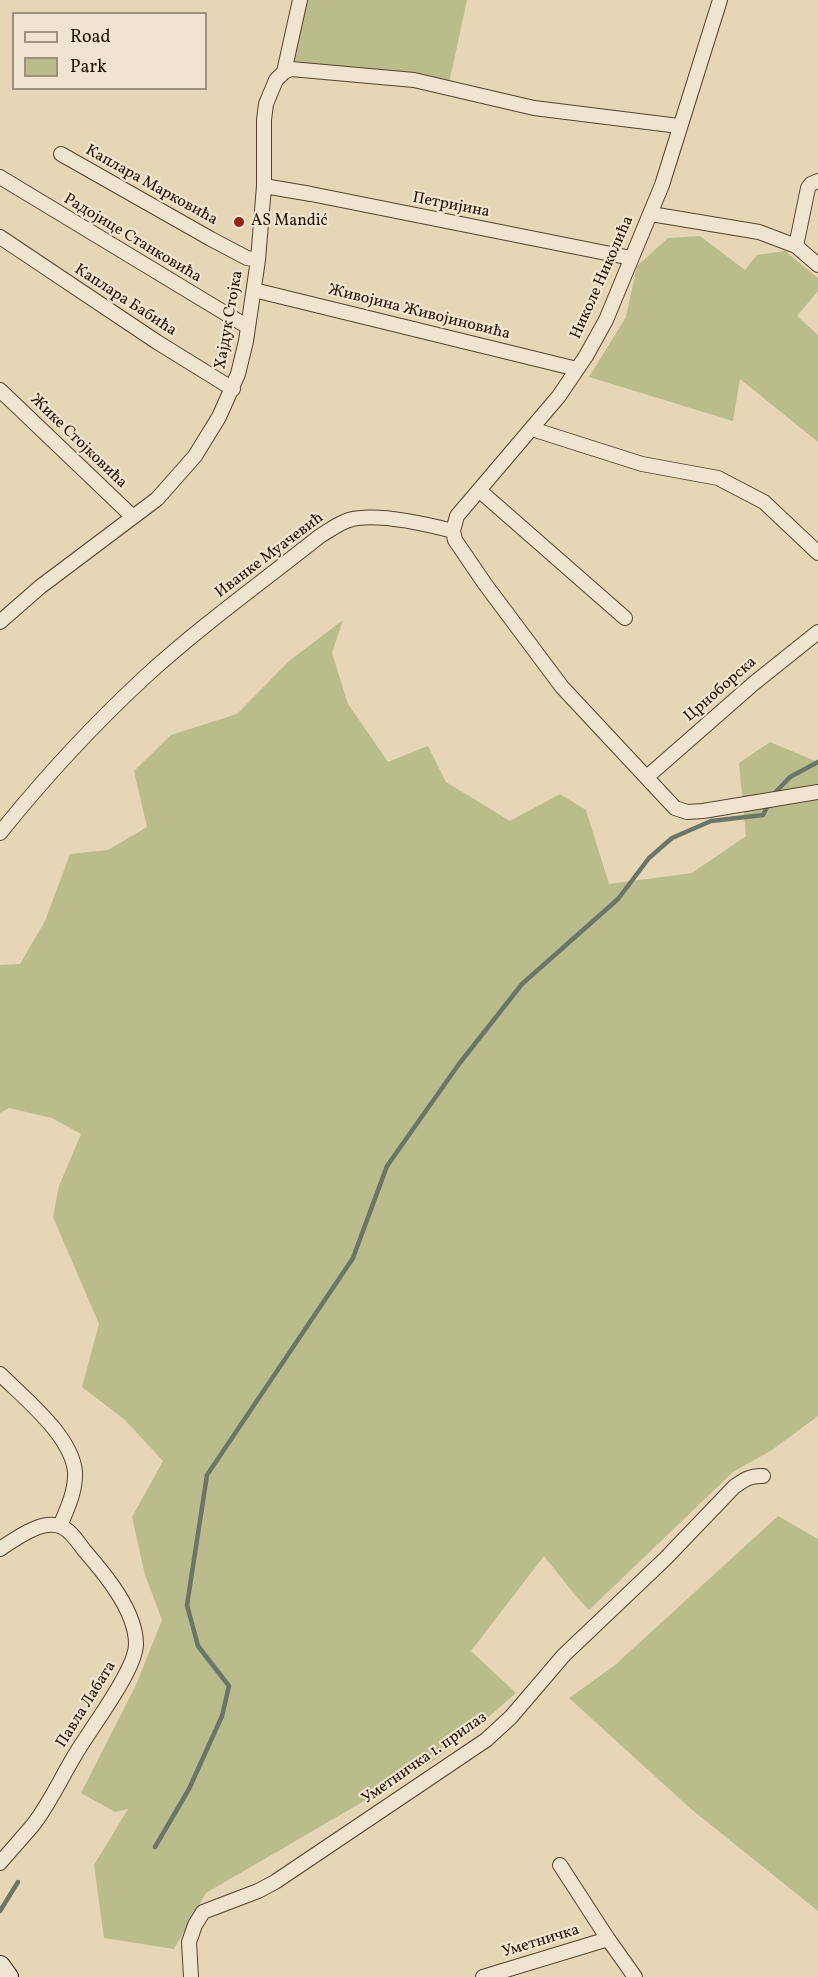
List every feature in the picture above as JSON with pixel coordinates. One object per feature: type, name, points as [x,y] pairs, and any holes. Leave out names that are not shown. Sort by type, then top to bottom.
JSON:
[{"type":"main road","points":[[0,1966],[8,1977]]},
{"type":"street","name":"Хајдук Стојка","points":[[0,622],[40,587],[157,499],[195,456],[219,417],[233,388],[248,327],[258,260],[264,186],[266,104],[276,80],[284,72],[300,0]]},
{"type":"street","points":[[651,214],[720,0]]},
{"type":"street","points":[[284,72],[291,69],[414,80],[534,108],[679,126]]},
{"type":"street","name":"Каплара Марковића","points":[[61,154],[211,239],[247,258],[258,260]]},
{"type":"street","name":"Радојице Станковића","points":[[0,177],[248,327]]},
{"type":"street","points":[[795,246],[808,188],[818,181]]},
{"type":"street","name":"Петријина","points":[[264,186],[631,258]]},
{"type":"street","name":"Николе Николића","points":[[453,531],[457,516],[559,396],[577,369],[606,320],[651,214],[759,232],[795,246],[818,265]]},
{"type":"street","name":"Каплара Бабића","points":[[0,237],[157,342],[233,388]]},
{"type":"street","name":"Живојина Живојиновића","points":[[254,290],[577,369]]},
{"type":"street","name":"Жике Стојковића","points":[[0,390],[133,517]]},
{"type":"street","points":[[532,429],[642,464],[718,478],[758,497],[818,553]]},
{"type":"street","points":[[480,490],[625,618]]},
{"type":"street","name":"Иванке Муачевић","points":[[0,833],[66,755],[146,676],[188,639],[320,536],[350,520],[367,518],[421,523],[453,531]]},
{"type":"street","points":[[453,531],[455,540],[473,567],[562,687],[669,801],[682,811],[703,812],[818,792]]},
{"type":"street","name":"Црноборска","points":[[648,776],[785,657],[818,632]]},
{"type":"street","points":[[0,1374],[52,1427],[63,1441],[74,1467],[74,1483],[60,1526],[52,1525],[37,1529],[0,1549]]},
{"type":"street","name":"Уметничка 1. прилаз","points":[[191,1977],[189,1942],[203,1912],[275,1882],[486,1740],[512,1717],[564,1655],[665,1559],[734,1487],[754,1475],[762,1476]]},
{"type":"street","name":"Павла Лабата","points":[[0,1863],[47,1804],[90,1730],[120,1686],[135,1654],[135,1631],[123,1602],[85,1550],[68,1531],[60,1526]]},
{"type":"street","name":"Уметничка","points":[[560,1865],[635,1977]]},
{"type":"street","name":"Уметничка","points":[[483,1977],[608,1939]]},
{"type":"green space","points":[[300,0],[467,0],[448,88],[291,69]]},
{"type":"green space","points":[[700,236],[745,270],[757,255],[785,251],[818,278],[818,291],[797,316],[818,335],[818,442],[740,379],[733,421],[589,377],[626,317],[637,266],[668,238]]},
{"type":"green space","points":[[343,620],[332,653],[348,704],[388,762],[428,746],[446,782],[510,821],[560,794],[586,810],[609,884],[692,873],[746,836],[739,763],[770,742],[818,762],[818,1416],[772,1450],[733,1472],[589,1610],[544,1556],[471,1651],[516,1693],[469,1734],[433,1761],[206,1893],[174,1949],[104,1938],[94,1865],[128,1809],[115,1812],[81,1793],[136,1685],[162,1620],[145,1575],[132,1517],[163,1461],[125,1420],[82,1387],[99,1324],[53,1217],[59,1186],[81,1134],[52,1118],[9,1108],[0,1113],[0,965],[20,964],[45,921],[70,854],[108,850],[147,827],[134,771],[171,735],[237,714],[289,661]]},
{"type":"green space","points":[[778,1516],[818,1539],[818,1911],[691,1809],[569,1698],[614,1666]]},
{"type":"waterway","points":[[772,796],[790,777],[818,762]]},
{"type":"waterway","points":[[155,1847],[189,1789],[222,1716],[229,1686],[198,1646],[187,1605],[207,1475],[353,1258],[387,1166],[459,1064],[522,984],[618,899],[649,858],[672,838],[711,821],[763,815],[767,807]]},
{"type":"waterway","points":[[0,1911],[18,1882]]},
{"type":"place","name":"AS Mandić","points":[[239,222]]}]
